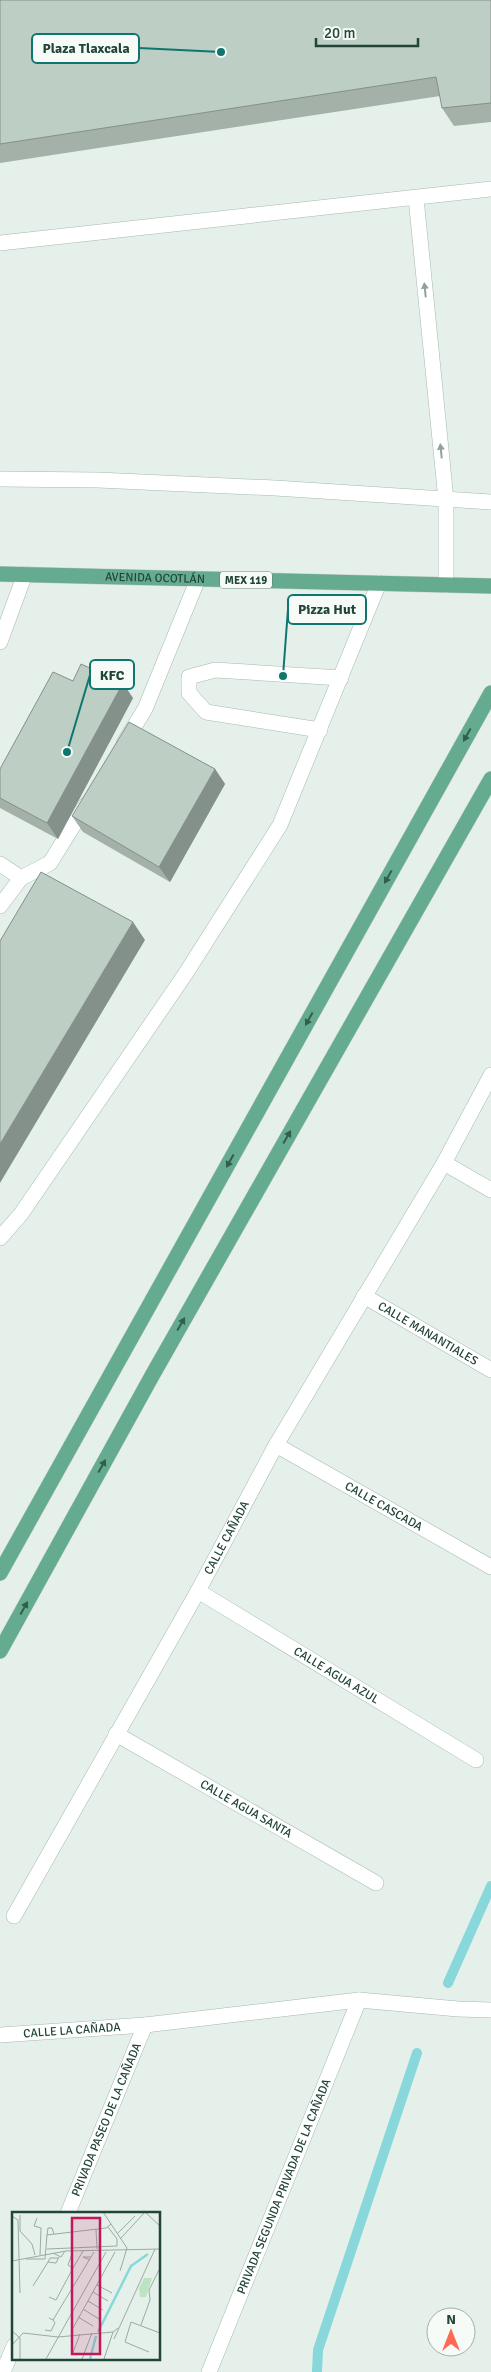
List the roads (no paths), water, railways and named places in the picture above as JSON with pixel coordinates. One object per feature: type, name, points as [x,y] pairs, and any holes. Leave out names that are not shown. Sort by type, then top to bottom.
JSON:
[{"type":"main road","name":"AVENIDA OCOTLÁN","points":[[0,574],[491,586]]},
{"type":"main road","points":[[0,1573],[491,693]]},
{"type":"main road","points":[[0,1651],[153,1374],[491,778]]},
{"type":"street","points":[[0,244],[491,189]]},
{"type":"street","points":[[416,198],[446,500],[446,585]]},
{"type":"street","points":[[0,479],[98,480],[275,488],[491,502]]},
{"type":"street","points":[[0,642],[24,574]]},
{"type":"street","points":[[115,758],[145,709],[198,579]]},
{"type":"street","points":[[0,1238],[21,1214],[186,973],[280,824],[379,583]]},
{"type":"street","points":[[320,730],[206,712],[189,693],[189,677],[215,670],[341,678]]},
{"type":"street","points":[[0,906],[21,878],[50,863],[95,790]]},
{"type":"street","points":[[0,864],[21,878]]},
{"type":"street","name":"CALLE CAÑADA","points":[[14,1916],[198,1591],[276,1445],[444,1163],[491,1075]]},
{"type":"street","points":[[444,1163],[491,1190]]},
{"type":"street","name":"CALLE MANANTIALES","points":[[364,1296],[491,1370]]},
{"type":"street","name":"CALLE CASCADA","points":[[276,1445],[491,1567]]},
{"type":"street","name":"CALLE AGUA AZUL","points":[[198,1591],[476,1760]]},
{"type":"street","name":"CALLE AGUA SANTA","points":[[116,1734],[376,1883]]},
{"type":"street","name":"CALLE LA CAÑADA","points":[[0,2035],[145,2025],[359,2000],[491,2010]]},
{"type":"street","name":"PRIVADA SEGUNDA PRIVADA DE LA CAÑADA","points":[[209,2372],[359,2000]]},
{"type":"street","name":"PRIVADA PASEO DE LA CAÑADA","points":[[68,2212],[145,2025]]},
{"type":"street","points":[[3,2372],[12,2351]]},
{"type":"waterway","points":[[448,1983],[491,1886]]},
{"type":"waterway","points":[[317,2372],[318,2350],[417,2053]]},
{"type":"place","name":"Plaza Tlaxcala","points":[[221,52]]},
{"type":"place","name":"Pizza Hut","points":[[283,676]]},
{"type":"place","name":"KFC","points":[[67,752]]}]
